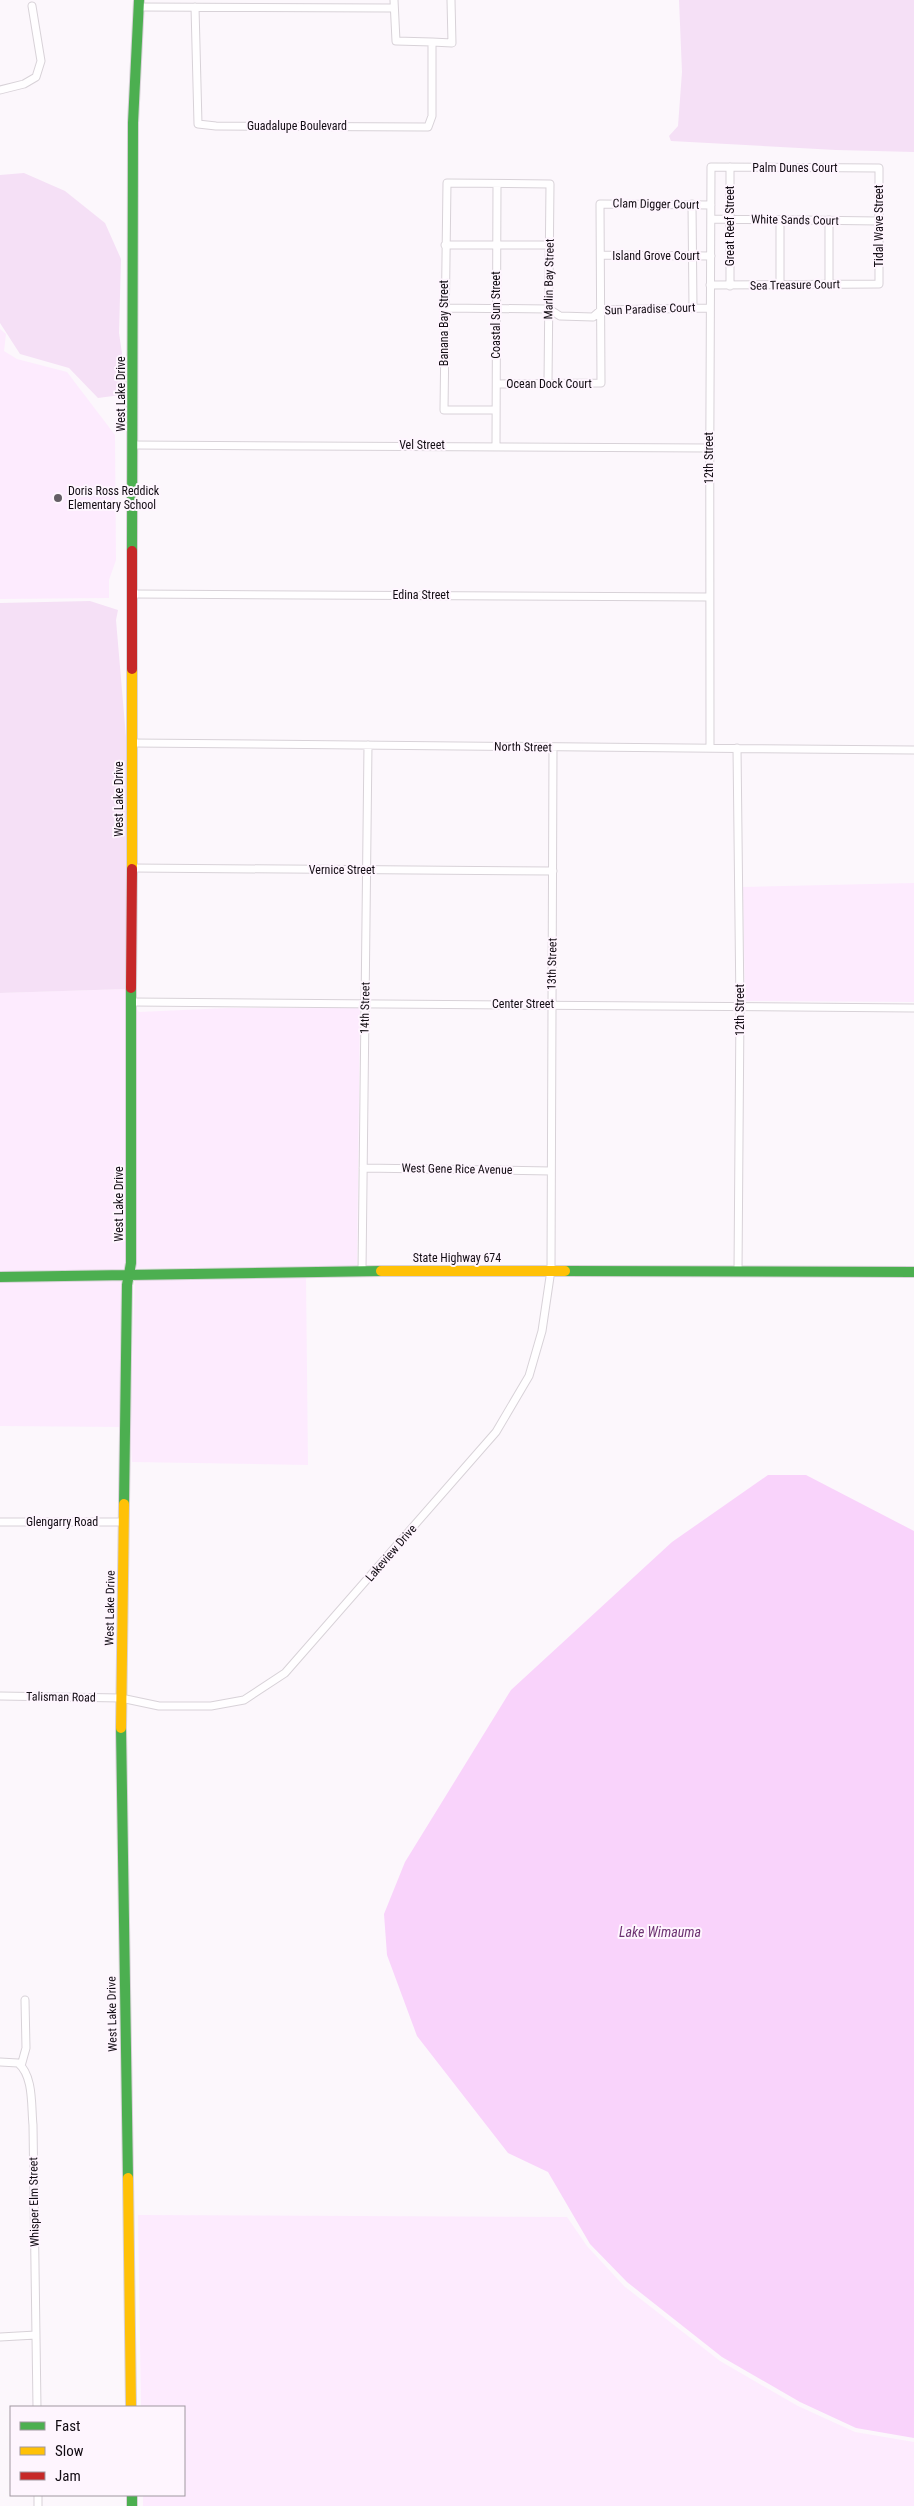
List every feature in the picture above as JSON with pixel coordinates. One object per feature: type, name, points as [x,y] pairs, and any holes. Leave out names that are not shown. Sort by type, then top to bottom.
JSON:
[{"type":"street","points":[[394,0],[396,41],[452,43],[451,0]]},
{"type":"street","points":[[138,3],[195,7],[214,4],[393,8]]},
{"type":"street","name":"West Lake Drive","points":[[131,2406],[121,1698],[132,1002],[133,123],[138,3]]},
{"type":"street","points":[[0,90],[24,84],[36,78],[41,61],[32,6]]},
{"type":"street","name":"Guadalupe Boulevard","points":[[195,7],[198,124],[216,126],[428,127],[432,116],[432,42]]},
{"type":"street","name":"Palm Dunes Court","points":[[711,167],[878,168]]},
{"type":"street","name":"12th Street","points":[[710,748],[709,448],[711,167]]},
{"type":"street","name":"Great Reef Street","points":[[730,167],[730,286]]},
{"type":"street","name":"Tidal Wave Street","points":[[878,168],[879,284]]},
{"type":"street","name":"Banana Bay Street","points":[[496,184],[447,183],[444,308],[444,410],[496,410]]},
{"type":"street","name":"Marlin Bay Street","points":[[496,184],[550,184],[548,383]]},
{"type":"street","name":"Coastal Sun Street","points":[[496,184],[496,446]]},
{"type":"street","name":"Clam Digger Court","points":[[600,255],[600,204],[711,205]]},
{"type":"street","points":[[692,204],[693,308]]},
{"type":"street","name":"White Sands Court","points":[[711,219],[879,221]]},
{"type":"street","points":[[780,220],[780,285]]},
{"type":"street","points":[[829,284],[830,220]]},
{"type":"street","points":[[445,246],[549,245]]},
{"type":"street","points":[[600,255],[600,310]]},
{"type":"street","name":"Island Grove Court","points":[[600,255],[710,256]]},
{"type":"street","name":"Sea Treasure Court","points":[[710,285],[879,284]]},
{"type":"street","name":"Sun Paradise Court","points":[[444,308],[549,309],[560,316],[593,317],[600,310],[710,308]]},
{"type":"street","name":"Ocean Dock Court","points":[[496,384],[601,383],[600,310]]},
{"type":"street","name":"Vel Street","points":[[134,445],[709,448]]},
{"type":"street","name":"Edina Street","points":[[133,594],[709,597]]},
{"type":"street","name":"North Street","points":[[132,743],[914,750]]},
{"type":"street","name":"14th Street","points":[[362,1271],[368,745]]},
{"type":"street","name":"13th Street","points":[[551,1270],[553,747]]},
{"type":"street","name":"12th Street","points":[[737,748],[740,1007],[738,1272]]},
{"type":"street","name":"Vernice Street","points":[[132,868],[553,871]]},
{"type":"street","name":"Center Street","points":[[132,1002],[914,1008]]},
{"type":"street","name":"West Gene Rice Avenue","points":[[363,1168],[552,1171]]},
{"type":"street","name":"Lakeview Drive","points":[[121,1698],[160,1706],[211,1706],[244,1700],[286,1673],[496,1432],[529,1376],[542,1331],[551,1270]]},
{"type":"street","name":"State Highway 674","points":[[0,1278],[129,1274],[362,1271],[914,1272]]},
{"type":"street","name":"Glengarry Road","points":[[0,1522],[124,1522]]},
{"type":"street","name":"Talisman Road","points":[[0,1696],[121,1698]]},
{"type":"street","points":[[0,2062],[13,2062],[21,2066],[26,2048],[26,2000]]},
{"type":"street","name":"Whisper Elm Street","points":[[21,2066],[27,2075],[33,2125],[37,2406]]},
{"type":"street","points":[[0,2337],[36,2336]]},
{"type":"shaded area","points":[[679,0],[914,0],[914,152],[836,150],[671,141],[669,136],[678,126],[682,72]]},
{"type":"shaded area","points":[[24,173],[65,191],[105,223],[121,259],[119,333],[128,394],[98,398],[69,368],[20,354],[0,323],[0,175]]},
{"type":"shaded area","name":"Doris Ross Reddick Elementary School","points":[[0,329],[6,334],[4,351],[17,359],[67,372],[115,435],[116,560],[109,580],[109,598],[0,599]]},
{"type":"shaded area","points":[[90,601],[118,610],[116,620],[127,749],[127,989],[0,993],[0,603]]},
{"type":"shaded area","points":[[914,883],[914,1002],[745,1001],[743,887]]},
{"type":"shaded area","points":[[127,989],[126,1269],[0,1272],[0,993]]},
{"type":"shaded area","points":[[136,1008],[139,1012],[227,1008],[360,1008],[357,1266],[135,1268]]},
{"type":"shaded area","points":[[306,1277],[308,1465],[132,1462],[130,1427],[135,1279]]},
{"type":"shaded area","points":[[125,1280],[121,1427],[0,1426],[0,1283]]},
{"type":"shaded area","points":[[138,2215],[567,2217],[587,2246],[624,2286],[720,2361],[798,2406],[855,2432],[914,2442],[914,2506],[143,2506],[143,2496],[185,2496],[185,2406],[141,2406]]},
{"type":"water","name":"Lake Wimauma","points":[[768,1475],[806,1475],[914,1531],[914,2438],[856,2428],[800,2402],[722,2357],[627,2282],[590,2244],[548,2172],[508,2153],[417,2036],[387,1955],[384,1914],[405,1862],[511,1690],[672,1542]]},
{"type":"traffic: fast","points":[[132,551],[133,123],[139,0]]},
{"type":"traffic: fast","points":[[124,1504],[127,1285],[131,1263],[131,988]]},
{"type":"traffic: fast","points":[[0,1277],[381,1271]]},
{"type":"traffic: fast","points":[[565,1271],[914,1272]]},
{"type":"traffic: fast","points":[[121,1728],[128,2178]]},
{"type":"traffic: fast","points":[[132,2496],[132,2506]]},
{"type":"traffic: slow","points":[[132,669],[132,869]]},
{"type":"traffic: slow","points":[[381,1271],[565,1271]]},
{"type":"traffic: slow","points":[[121,1728],[124,1504]]},
{"type":"traffic: slow","points":[[128,2178],[131,2406]]},
{"type":"traffic: jam","points":[[132,551],[132,669]]},
{"type":"traffic: jam","points":[[131,988],[132,869]]},
{"type":"place","name":"Doris Ross Reddick Elementary School","points":[[58,498]]}]
